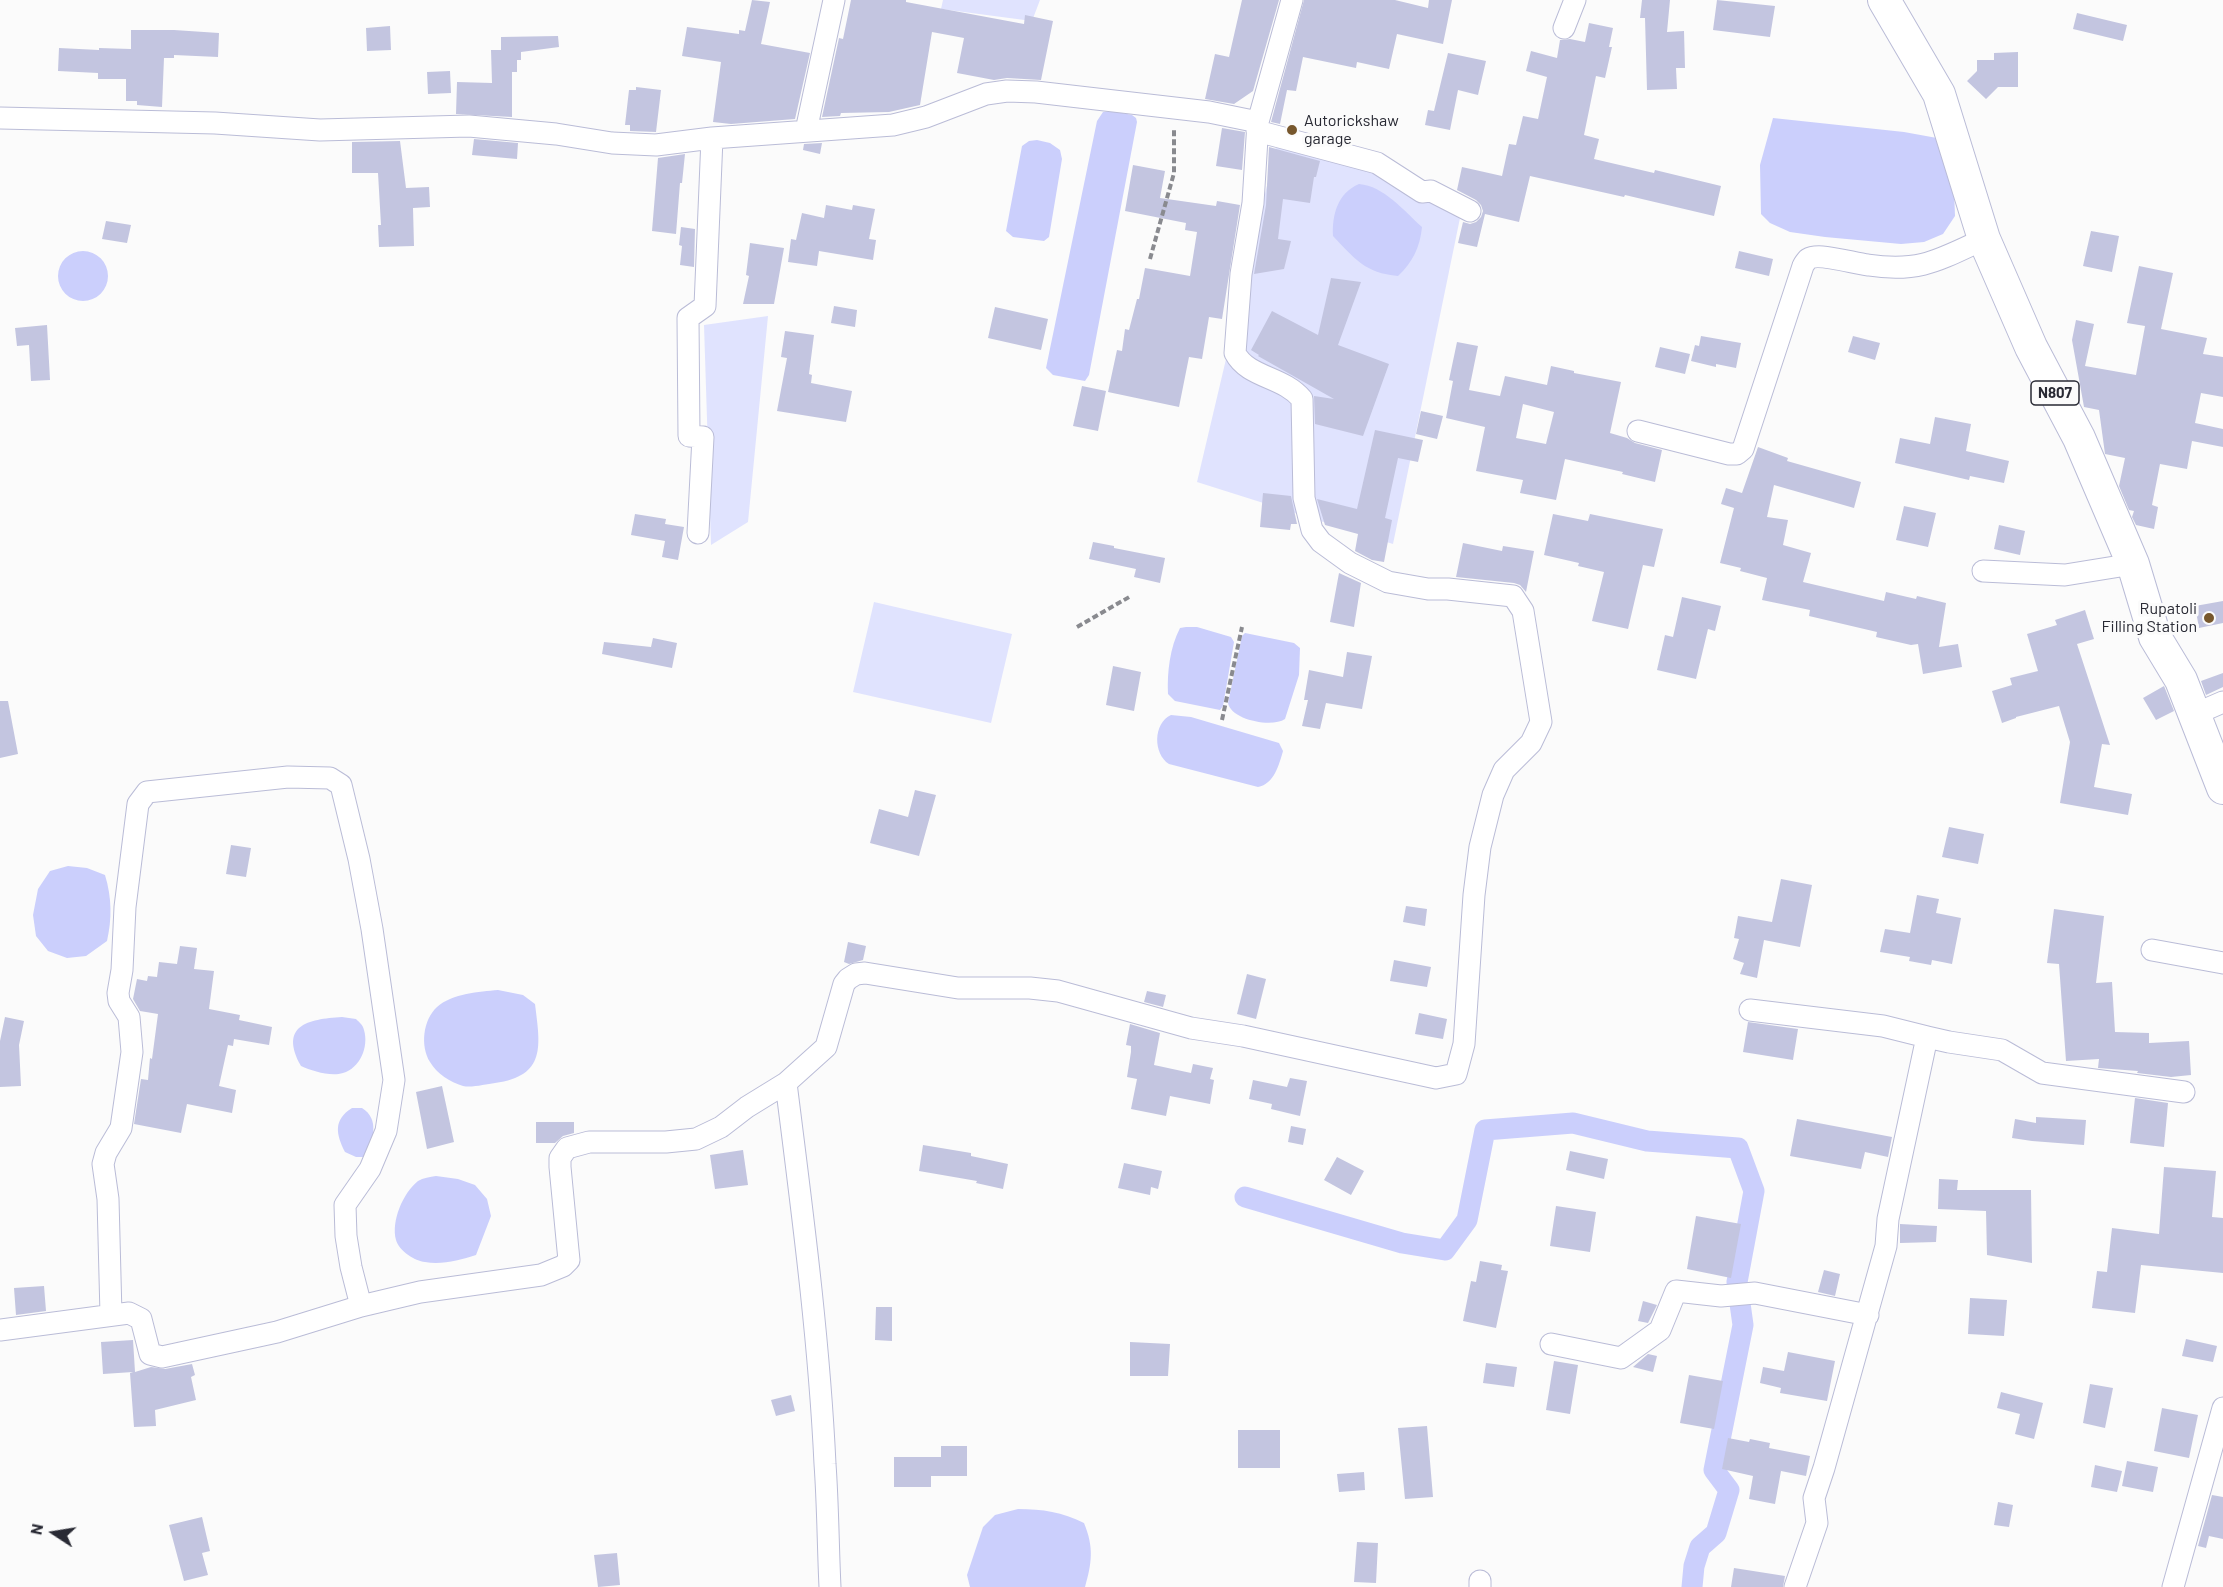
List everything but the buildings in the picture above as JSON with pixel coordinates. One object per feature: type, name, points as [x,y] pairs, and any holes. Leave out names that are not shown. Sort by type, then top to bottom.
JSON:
[{"type":"highway","name":"N807","points":[[1884,0],[1940,94],[1984,239],[2031,347],[2079,438],[2133,564],[2155,637],[2181,681],[2223,788]]},
{"type":"street","points":[[806,131],[834,0]]},
{"type":"street","points":[[0,1330],[129,1313],[141,1319],[150,1354],[159,1358],[277,1332],[361,1306],[420,1292],[541,1275],[563,1266],[568,1260],[568,1250],[560,1158],[567,1148],[589,1142],[666,1142],[696,1138],[721,1127],[747,1107],[786,1083],[826,1047],[844,984],[856,974],[865,973],[958,988],[1030,988],[1058,991],[1191,1028],[1243,1036],[1436,1078],[1456,1074],[1464,1044],[1474,895],[1480,847],[1493,795],[1504,770],[1531,743],[1541,722],[1522,611],[1513,596],[1428,589],[1388,582],[1350,562],[1321,542],[1312,530],[1304,498],[1302,399],[1293,389],[1240,364],[1234,353],[1240,274],[1253,203],[1258,127],[1292,0]]},
{"type":"street","points":[[1564,28],[1575,0]]},
{"type":"street","points":[[0,118],[214,123],[320,130],[469,126],[556,134],[612,143],[645,144],[893,125],[926,117],[986,94],[1007,91],[1036,92],[1209,112],[1377,163],[1422,192],[1431,191],[1470,211]]},
{"type":"street","points":[[698,533],[703,437],[689,436],[688,318],[705,306],[712,138]]},
{"type":"street","points":[[1638,430],[1729,454],[1737,454],[1743,449],[1803,266],[1808,259],[1817,256],[1869,266],[1905,268],[1933,263],[1984,239]]},
{"type":"street","points":[[1983,571],[2065,575],[2133,564]]},
{"type":"street","points":[[2193,715],[2223,702]]},
{"type":"street","points":[[111,1315],[108,1199],[103,1164],[106,1152],[121,1128],[132,1052],[129,1017],[119,1001],[118,993],[122,970],[125,907],[138,804],[147,792],[288,777],[330,778],[341,785],[359,859],[390,1042],[394,1080],[386,1131],[370,1169],[345,1205],[350,1257],[361,1306]]},
{"type":"street","points":[[2152,950],[2223,963]]},
{"type":"street","points":[[1750,1010],[1883,1026],[1949,1042],[2002,1050],[2042,1073],[2184,1092]]},
{"type":"street","points":[[1796,1587],[1816,1523],[1814,1498],[1886,1246],[1888,1219],[1927,1037]]},
{"type":"street","points":[[786,1083],[807,1250],[814,1329],[825,1463],[830,1587]]},
{"type":"street","points":[[1551,1344],[1621,1358],[1660,1330],[1676,1291],[1720,1296],[1755,1293],[1868,1315]]},
{"type":"street","points":[[2174,1587],[2223,1408]]},
{"type":"path","points":[[1150,259],[1174,172],[1174,109]]},
{"type":"path","points":[[1077,627],[1131,596]]},
{"type":"path","points":[[1222,720],[1242,627]]},
{"type":"shaded area","points":[[943,0],[1040,0],[1032,21],[941,9]]},
{"type":"shaded area","points":[[1277,143],[1370,166],[1460,218],[1393,544],[1197,482]]},
{"type":"shaded area","points":[[768,316],[748,522],[711,545],[704,325]]},
{"type":"shaded area","points":[[874,602],[1012,634],[991,723],[853,692]]},
{"type":"water","points":[[1113,111],[1132,115],[1137,122],[1089,375],[1085,381],[1053,375],[1046,368],[1097,121],[1103,112]]},
{"type":"water","points":[[1773,118],[1904,132],[1937,138],[1954,189],[1955,216],[1943,234],[1924,242],[1901,244],[1790,232],[1770,223],[1761,214],[1760,165]]},
{"type":"water","points":[[1029,141],[1050,143],[1060,150],[1062,159],[1049,237],[1044,241],[1013,237],[1006,231],[1022,146]]},
{"type":"water","points":[[1359,184],[1385,194],[1422,227],[1415,254],[1398,276],[1377,272],[1361,264],[1333,236],[1335,212],[1341,199]]},
{"type":"water","points":[[83,251],[97,255],[104,262],[108,276],[104,290],[97,297],[83,301],[69,297],[62,290],[58,276],[62,262],[69,255]]},
{"type":"water","points":[[1197,627],[1231,637],[1234,642],[1223,706],[1220,710],[1175,701],[1168,694],[1172,651],[1180,628]]},
{"type":"water","points":[[1245,633],[1294,643],[1300,648],[1299,675],[1285,719],[1279,722],[1253,721],[1244,718],[1236,714],[1228,703],[1242,636]]},
{"type":"water","points":[[1171,715],[1191,717],[1279,743],[1283,751],[1275,773],[1268,782],[1258,787],[1169,764],[1160,753],[1157,739],[1161,725]]},
{"type":"water","points":[[68,866],[87,868],[105,875],[109,892],[110,925],[107,941],[86,956],[67,958],[48,951],[36,936],[33,915],[38,889],[50,871]]},
{"type":"water","points":[[498,990],[523,995],[535,1004],[538,1045],[532,1066],[512,1079],[495,1083],[463,1086],[453,1082],[436,1070],[427,1056],[424,1033],[432,1012],[443,1002],[466,994]]},
{"type":"water","points":[[342,1017],[356,1019],[363,1028],[364,1050],[354,1067],[343,1073],[333,1074],[301,1066],[293,1042],[295,1033],[300,1027],[318,1020]]},
{"type":"water","points":[[352,1108],[362,1108],[368,1113],[373,1124],[373,1137],[366,1157],[356,1157],[345,1152],[338,1133],[339,1122]]},
{"type":"water","points":[[436,1176],[458,1179],[475,1185],[487,1199],[491,1216],[476,1255],[431,1263],[417,1260],[400,1248],[396,1240],[395,1224],[403,1200],[418,1181]]},
{"type":"water","points":[[1018,1509],[1052,1512],[1084,1523],[1091,1555],[1085,1587],[970,1587],[967,1575],[983,1527],[995,1515]]},
{"type":"waterway","points":[[1245,1197],[1402,1243],[1445,1250],[1467,1220],[1485,1130],[1573,1123],[1647,1141],[1738,1148],[1754,1191],[1737,1282],[1743,1325],[1714,1470],[1729,1490],[1716,1533],[1700,1547],[1694,1566],[1692,1587]]},
{"type":"place","name":"Autorickshaw garage","points":[[1292,130]]},
{"type":"place","name":"Rupatoli Filling Station","points":[[2209,618]]}]
